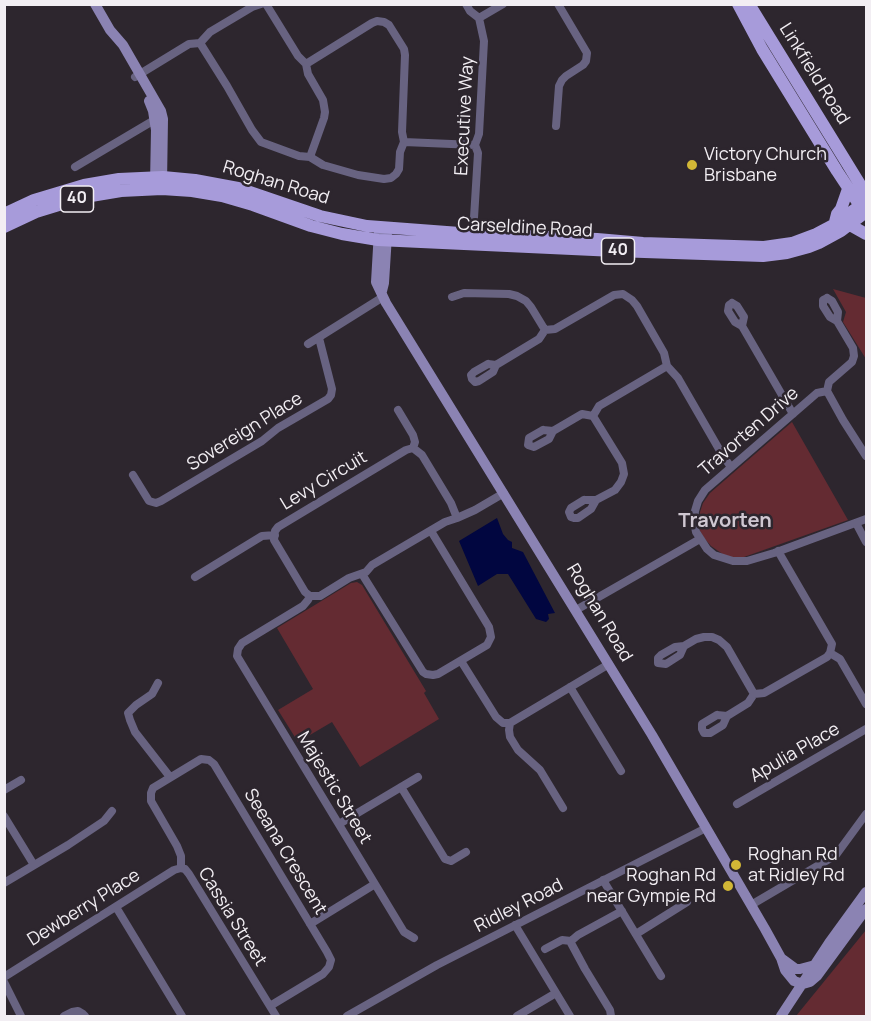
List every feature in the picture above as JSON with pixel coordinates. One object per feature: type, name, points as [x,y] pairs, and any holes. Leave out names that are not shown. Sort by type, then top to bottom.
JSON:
[{"type":"main road","name":"Linkfield Road","points":[[738,4],[762,49],[848,189],[865,209]]},
{"type":"main road","name":"Linkfield Road","points":[[749,4],[867,194]]},
{"type":"main road","name":"40","points":[[4,214],[66,189],[119,179],[159,183]]},
{"type":"main road","name":"Roghan Road","points":[[159,183],[195,180],[238,188],[320,216],[383,234]]},
{"type":"main road","name":"40","points":[[4,228],[36,212],[76,200],[159,183]]},
{"type":"main road","points":[[835,224],[848,189]]},
{"type":"main road","name":"Carseldine Road","points":[[383,234],[597,238],[643,243],[764,247],[801,240],[865,209]]},
{"type":"main road","name":"Carseldine Road","points":[[383,234],[426,241],[763,256],[809,248],[831,238],[850,225],[865,209]]},
{"type":"main road","points":[[850,225],[867,234]]},
{"type":"street","points":[[95,4],[123,45],[137,76],[155,99],[158,117],[156,140],[159,183]]},
{"type":"street","points":[[137,76],[189,44],[200,43],[210,32],[261,4]]},
{"type":"street","points":[[266,4],[298,56],[306,64],[308,74],[323,100],[326,112],[310,157]]},
{"type":"street","points":[[466,4],[470,11],[479,18],[502,4]]},
{"type":"street","points":[[556,126],[559,86],[566,76],[583,66],[587,53],[558,4]]},
{"type":"street","name":"Executive Way","points":[[473,234],[478,153],[475,145],[479,134],[484,41],[479,18]]},
{"type":"street","points":[[200,43],[261,142],[299,156],[310,157],[323,165],[358,175],[391,178],[399,169],[400,152],[404,142],[402,132],[405,55],[389,25],[377,21],[372,23],[306,64]]},
{"type":"street","points":[[75,167],[158,117]]},
{"type":"street","points":[[404,142],[475,145]]},
{"type":"street","name":"Roghan Road","points":[[383,234],[376,282],[382,294],[609,664],[751,905],[791,978]]},
{"type":"street","points":[[452,297],[464,293],[517,296],[531,307],[545,330]]},
{"type":"street","points":[[308,344],[382,294]]},
{"type":"street","points":[[545,330],[555,329],[614,295],[623,294],[632,300],[664,353],[667,366],[678,378],[731,467]]},
{"type":"street","points":[[827,391],[830,382],[852,362],[855,356],[853,348],[837,321]]},
{"type":"street","points":[[742,326],[793,414]]},
{"type":"street","points":[[496,365],[539,339],[545,330]]},
{"type":"street","name":"Sovereign Place","points":[[133,475],[150,501],[156,503],[328,399],[332,389],[319,338]]},
{"type":"street","points":[[593,416],[599,406],[667,366]]},
{"type":"street","name":"Travorten Drive","points":[[699,539],[694,522],[695,511],[705,490],[818,393],[827,391],[867,456]]},
{"type":"street","points":[[398,410],[413,435],[415,442],[413,448],[422,455],[451,503],[457,518]]},
{"type":"street","points":[[553,431],[582,414],[593,416],[622,463],[624,474],[615,490],[596,500]]},
{"type":"street","name":"Levy Circuit","points":[[310,596],[305,592],[275,543],[278,527],[406,450],[413,448]]},
{"type":"street","points":[[310,596],[320,596],[352,576],[362,574],[445,522],[475,510],[504,493]]},
{"type":"street","points":[[576,610],[699,539],[714,555],[733,561],[747,561],[867,519]]},
{"type":"street","points":[[856,523],[867,542]]},
{"type":"street","points":[[362,574],[423,672],[430,675],[438,674],[487,645],[491,632],[430,531]]},
{"type":"street","points":[[195,577],[262,536],[275,535]]},
{"type":"street","points":[[754,694],[764,693],[827,657],[832,644],[778,551]]},
{"type":"street","name":"Majestic Street","points":[[310,596],[303,606],[242,643],[237,656],[404,932],[414,938]]},
{"type":"street","points":[[684,646],[704,637],[719,640],[727,647],[754,694]]},
{"type":"street","points":[[830,653],[840,659],[867,704]]},
{"type":"street","points":[[461,661],[496,717],[503,723],[510,723],[609,664]]},
{"type":"street","points":[[158,683],[152,694],[128,713],[135,732],[170,777]]},
{"type":"street","points":[[570,687],[621,771]]},
{"type":"street","points":[[727,716],[748,703],[754,694]]},
{"type":"street","points":[[510,723],[510,737],[514,744],[540,770],[563,808]]},
{"type":"street","name":"Apulia Place","points":[[738,804],[867,729]]},
{"type":"street","name":"Seeana Crescent","points":[[151,801],[153,788],[170,777],[201,759],[214,764],[327,952],[331,960],[323,974],[270,1006]]},
{"type":"street","points":[[339,824],[418,777]]},
{"type":"street","points":[[4,790],[21,780]]},
{"type":"street","points":[[401,787],[445,859],[451,861],[466,852]]},
{"type":"street","name":"Cassia Street","points":[[151,801],[177,846],[181,856],[181,868],[189,874],[276,1017]]},
{"type":"street","points":[[4,884],[104,821],[112,811]]},
{"type":"street","points":[[751,905],[836,855],[867,814]]},
{"type":"street","points":[[4,816],[34,865]]},
{"type":"street","name":"Ridley Road","points":[[347,1017],[437,966],[706,828]]},
{"type":"street","name":"Dewberry Place","points":[[4,977],[174,870],[181,868]]},
{"type":"street","points":[[603,880],[661,975]]},
{"type":"street","points":[[310,924],[375,884]]},
{"type":"street","points":[[781,1017],[829,943],[867,892]]},
{"type":"street","points":[[636,934],[687,903]]},
{"type":"street","points":[[116,907],[182,1017]]},
{"type":"street","points":[[791,978],[803,984],[817,976],[867,909]]},
{"type":"street","points":[[545,949],[555,942],[571,941],[622,911]]},
{"type":"street","points":[[515,925],[570,1017]]},
{"type":"street","points":[[571,941],[610,1010],[611,1017]]},
{"type":"street","points":[[781,958],[796,969],[815,965]]},
{"type":"street","points":[[791,978],[793,999]]},
{"type":"street","points":[[4,982],[21,1017]]},
{"type":"street","points":[[518,1017],[556,993]]},
{"type":"street","points":[[64,1017],[78,1011],[85,1017]]},
{"type":"shaded area","points":[[833,289],[866,298],[866,359],[843,322],[846,312]]},
{"type":"shaded area","points":[[792,422],[848,520],[744,557],[724,555],[711,546],[700,531],[700,512],[703,503],[710,493]]},
{"type":"shaded area","points":[[497,518],[503,534],[512,542],[512,548],[523,552],[555,613],[548,614],[549,619],[546,622],[536,619],[508,574],[497,574],[478,586],[459,541]]},
{"type":"shaded area","points":[[357,582],[362,585],[426,691],[424,693],[439,719],[360,767],[332,722],[298,742],[278,710],[313,689],[277,628],[351,583]]},
{"type":"shaded area","points":[[866,930],[866,1016],[796,1016]]},
{"type":"place","name":"Victory Church Brisbane","points":[[692,165]]},
{"type":"place","name":"Roghan Rd at Ridley Rd","points":[[736,865]]},
{"type":"place","name":"Roghan Rd near Gympie Rd","points":[[728,886]]},
{"type":"district","name":"Travorten","points":[[725,521]]}]
